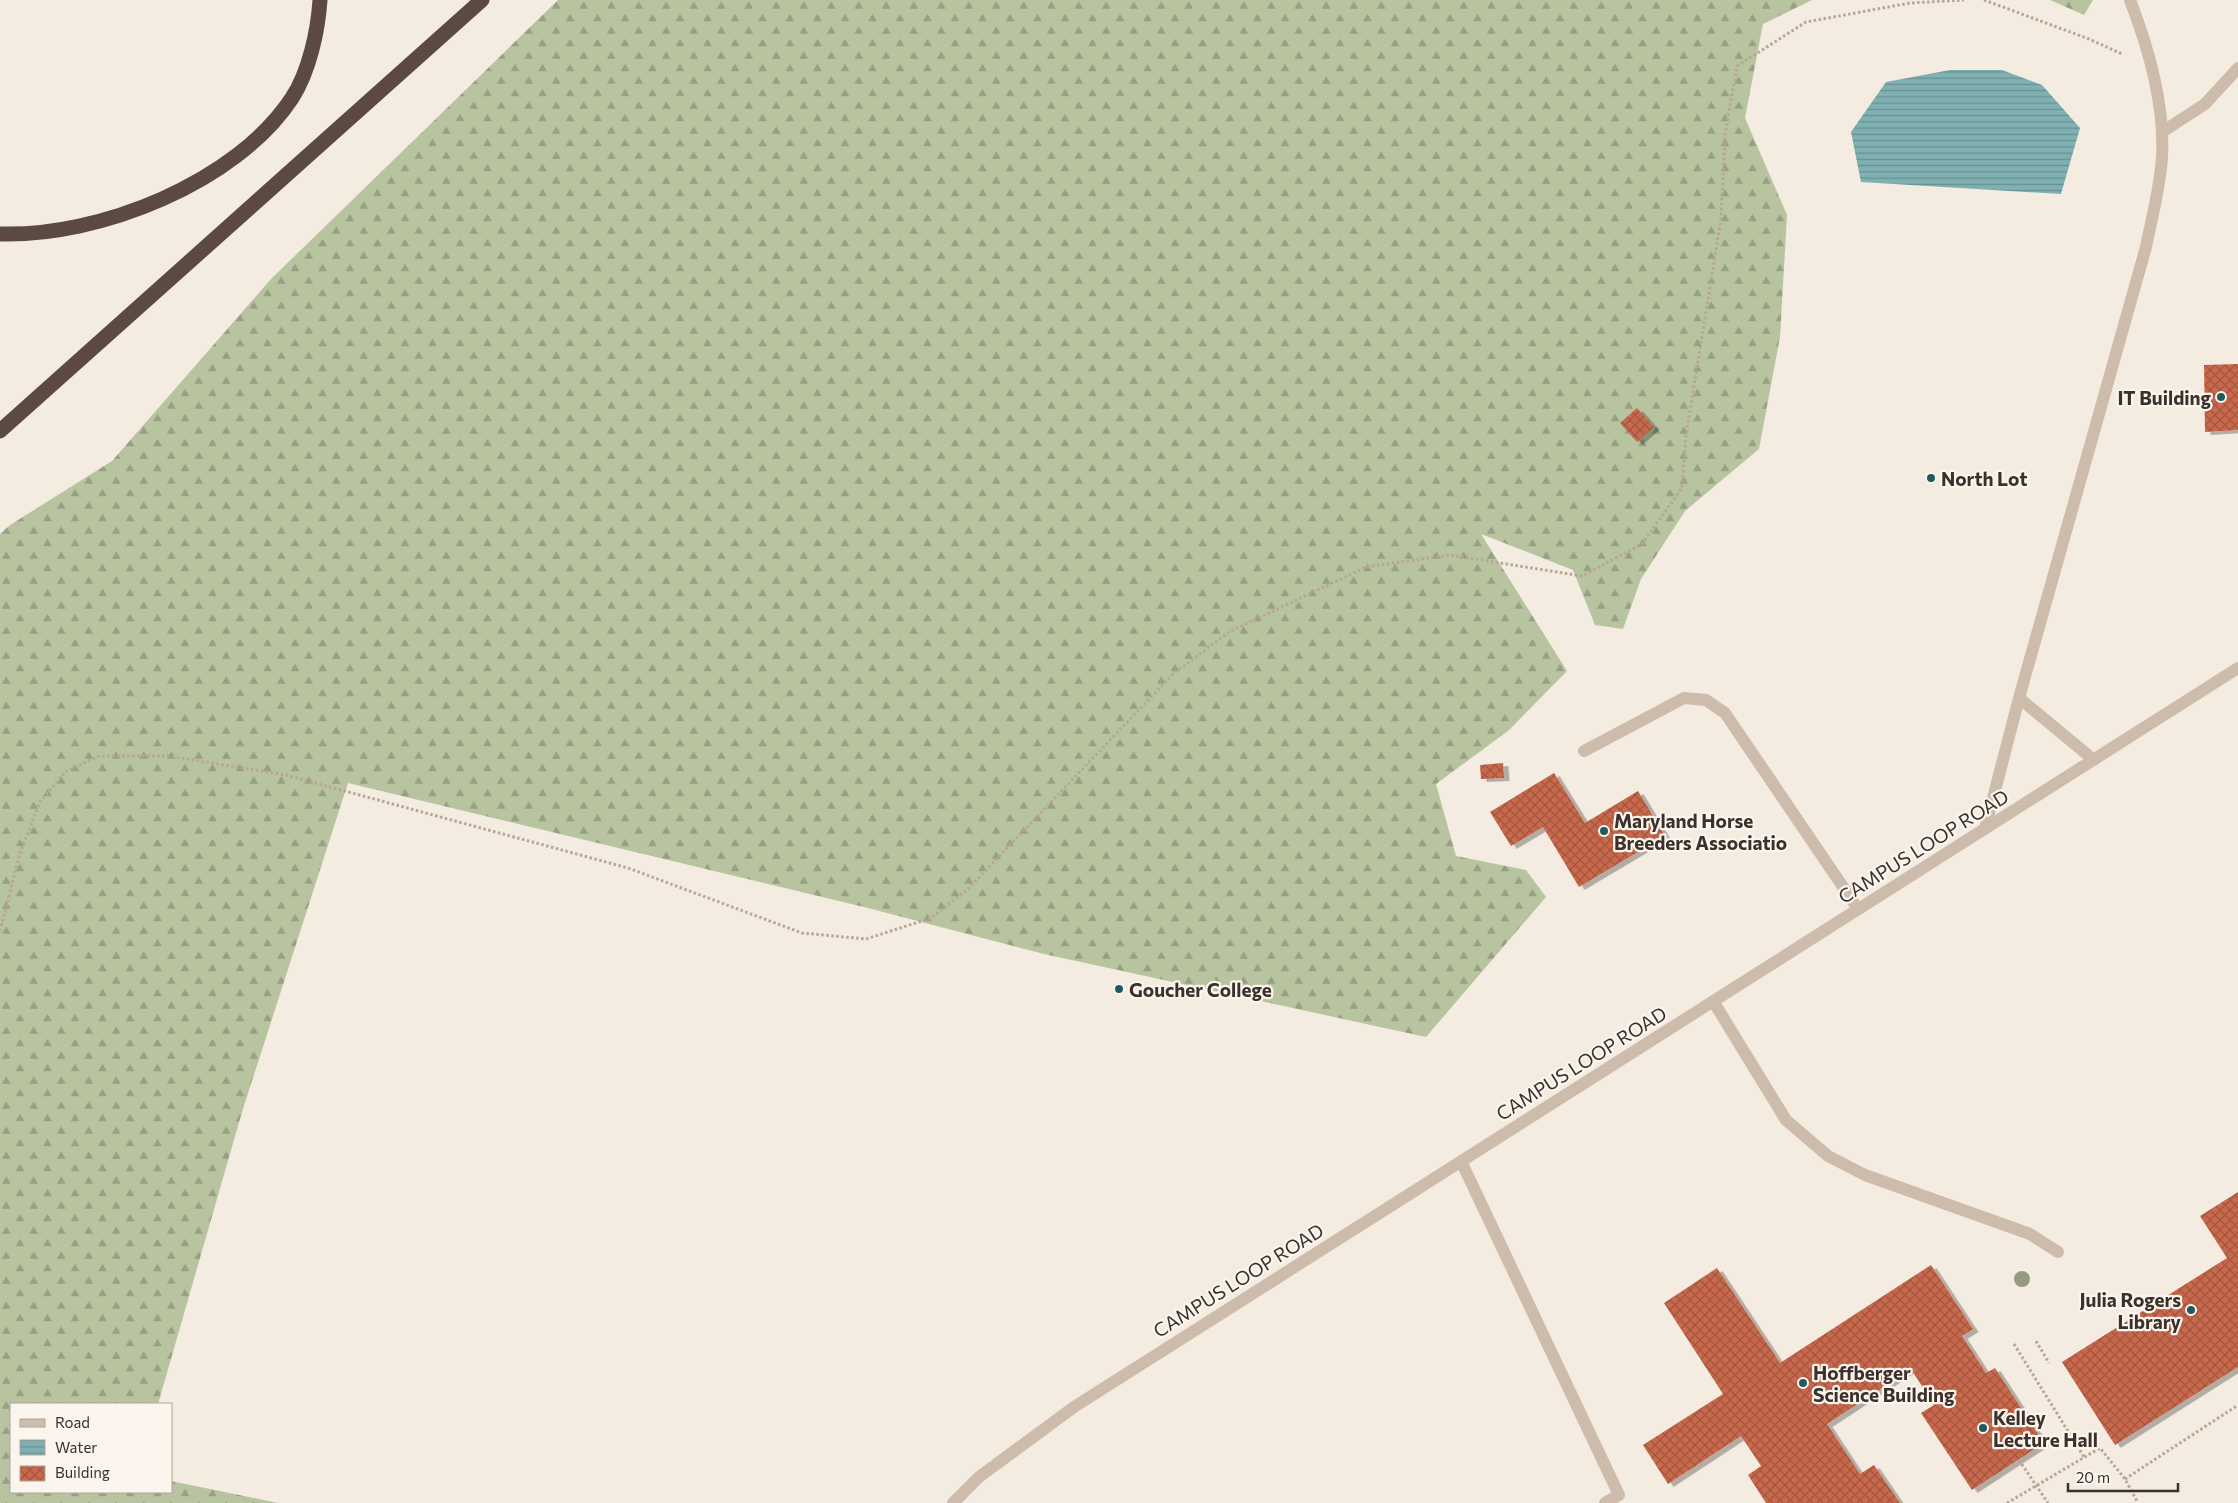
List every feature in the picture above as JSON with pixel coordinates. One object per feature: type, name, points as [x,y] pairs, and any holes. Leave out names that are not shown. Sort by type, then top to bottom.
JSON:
[{"type":"highway","points":[[0,234],[74,228],[123,214],[169,197],[241,152],[272,123],[293,96],[311,54],[320,0]]},
{"type":"highway","points":[[0,431],[482,0]]},
{"type":"street","points":[[1984,830],[2019,698],[2146,248],[2159,186],[2162,132],[2159,100],[2138,22],[2130,0]]},
{"type":"street","points":[[2162,132],[2205,104],[2238,68]]},
{"type":"street","name":"CAMPUS LOOP ROAD","points":[[953,1503],[979,1477],[1074,1407],[2238,668]]},
{"type":"street","points":[[1584,751],[1684,698],[1706,700],[1725,713],[1858,909]]},
{"type":"street","points":[[2019,698],[2094,760]]},
{"type":"street","points":[[1713,1001],[1786,1120],[1828,1156],[1865,1175],[2030,1234],[2058,1252]]},
{"type":"street","points":[[1461,1161],[1618,1495],[1605,1503]]},
{"type":"path","points":[[0,931],[20,853],[40,802],[66,770],[100,756],[169,756],[286,775],[628,868],[802,933],[866,940],[931,918],[969,888],[1173,674],[1228,632],[1366,568],[1450,555],[1582,576],[1642,544],[1682,488],[1686,436],[1721,219],[1725,134],[1737,66],[1806,22],[1910,3],[1964,0]]},
{"type":"path","points":[[1984,0],[2089,39],[2151,69]]},
{"type":"path","points":[[2036,1341],[2049,1363]]},
{"type":"path","points":[[2014,1344],[2084,1457]]},
{"type":"path","points":[[2125,1478],[2238,1405]]},
{"type":"path","points":[[2007,1503],[2100,1448],[2125,1478],[2138,1503]]},
{"type":"path","points":[[2019,1460],[2048,1503]]},
{"type":"green space","points":[[558,0],[1812,0],[1763,24],[1745,118],[1787,215],[1780,337],[1759,449],[1685,511],[1641,579],[1623,629],[1595,625],[1573,570],[1481,534],[1567,671],[1508,731],[1436,784],[1456,856],[1526,870],[1546,897],[1426,1037],[1044,954],[868,908],[348,783],[242,1112],[158,1403],[10,1403],[10,1493],[172,1493],[172,1481],[278,1503],[0,1503],[0,534],[10,525],[112,461],[271,279]]},
{"type":"green space","points":[[2050,0],[2093,0],[2084,15]]},
{"type":"water","points":[[1950,70],[2002,70],[2042,85],[2080,128],[2061,194],[1861,182],[1851,132],[1886,82]]},
{"type":"building","name":"IT Building","points":[[2238,364],[2238,430],[2205,432],[2204,365]]},
{"type":"building","points":[[1637,408],[1654,427],[1637,442],[1620,423]]},
{"type":"building","points":[[1503,763],[1504,778],[1481,779],[1480,765]]},
{"type":"building","name":"Maryland Horse Breeders Associatio","points":[[1554,773],[1585,823],[1638,791],[1665,836],[1579,887],[1543,827],[1511,846],[1490,812]]},
{"type":"building","name":"Julia Rogers Library","points":[[2238,1192],[2238,1367],[2115,1445],[2062,1362],[2227,1258],[2200,1216]]},
{"type":"building","name":"Hoffberger Science Building","points":[[1931,1265],[1973,1329],[1962,1336],[1986,1373],[1995,1368],[2044,1443],[1972,1490],[1921,1413],[1934,1405],[1911,1369],[1827,1424],[1860,1474],[1874,1465],[1900,1503],[1766,1503],[1748,1475],[1761,1466],[1741,1436],[1668,1484],[1643,1445],[1723,1394],[1664,1303],[1717,1268],[1780,1363]]},
{"type":"place","name":"IT Building","points":[[2221,397]]},
{"type":"place","name":"North Lot","points":[[1931,478]]},
{"type":"place","name":"Maryland Horse Breeders Associatio","points":[[1604,831]]},
{"type":"place","name":"Goucher College","points":[[1119,989]]},
{"type":"place","name":"Julia Rogers Library","points":[[2191,1310]]},
{"type":"place","name":"Hoffberger Science Building","points":[[1803,1383]]},
{"type":"place","name":"Kelley Lecture Hall","points":[[1983,1428]]}]
